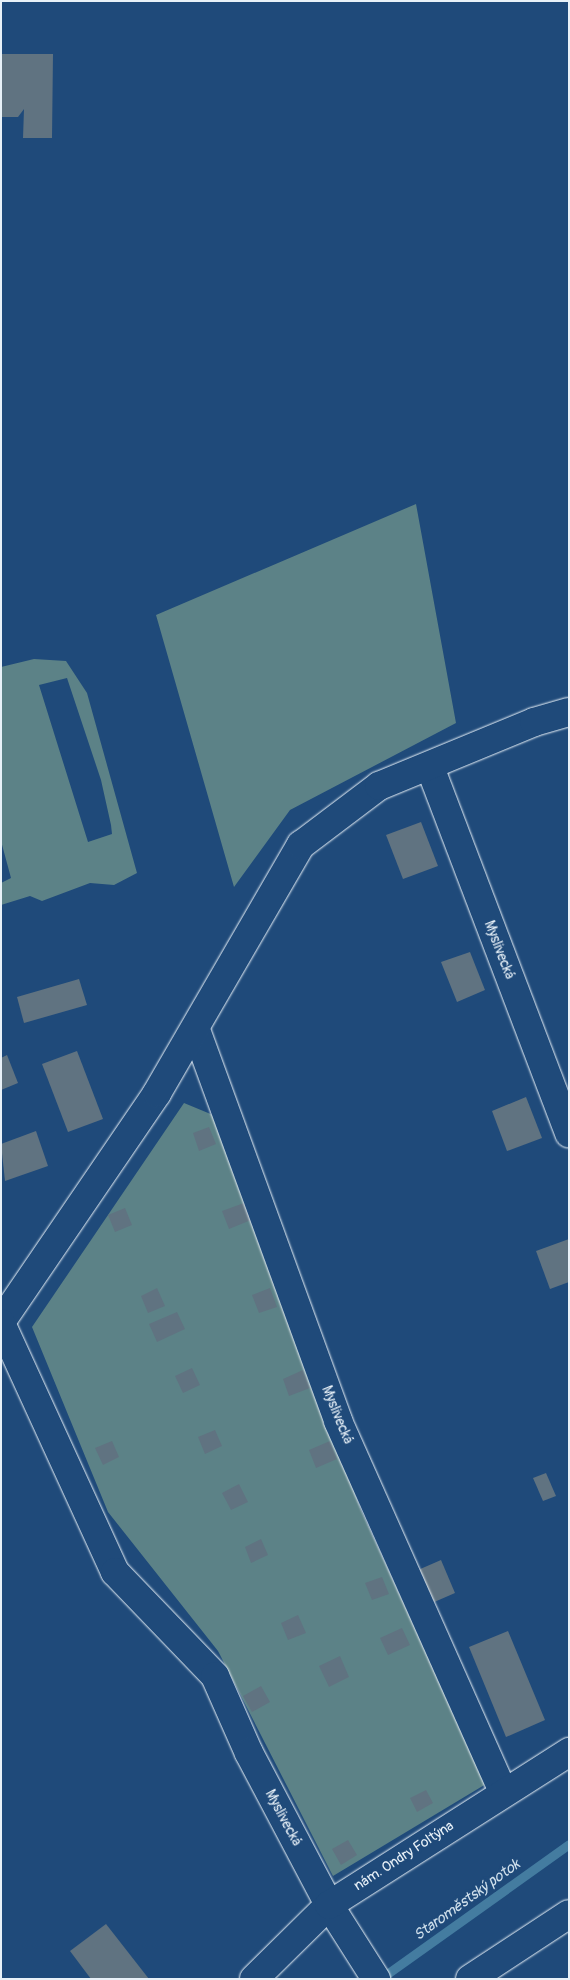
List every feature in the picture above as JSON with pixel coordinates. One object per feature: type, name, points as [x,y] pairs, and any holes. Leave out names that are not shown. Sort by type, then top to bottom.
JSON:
[{"type":"street","name":"Myslivecká","points":[[375,1977],[329,1905],[249,1753],[215,1676],[115,1572],[1,1322],[196,1030],[301,845],[379,786],[430,767],[534,722],[569,712]]},
{"type":"street","name":"Myslivecká","points":[[430,767],[569,1133]]},
{"type":"street","name":"Myslivecká","points":[[196,1030],[338,1421],[503,1791]]},
{"type":"street","name":"nám. Ondry Foltýna","points":[[254,1979],[329,1905],[503,1791],[569,1752]]},
{"type":"street","points":[[470,1979],[569,1914]]},
{"type":"green space","points":[[416,504],[456,723],[290,810],[234,887],[156,615]]},
{"type":"green space","points":[[34,659],[66,661],[87,693],[137,873],[114,885],[90,883],[42,901],[30,896],[1,905],[1,883],[11,878],[1,841],[1,667]],"holes":[[[67,678],[101,780],[112,834],[88,842],[39,685]]]},
{"type":"green space","points":[[184,1103],[213,1115],[361,1510],[486,1784],[333,1876],[218,1651],[108,1512],[32,1327]]},
{"type":"building","points":[[1,54],[53,54],[52,138],[23,138],[24,109],[18,117],[1,117]]},
{"type":"building","points":[[421,822],[438,866],[403,879],[386,835]]},
{"type":"building","points":[[470,952],[485,990],[457,1002],[441,962]]},
{"type":"building","points":[[79,979],[87,1005],[24,1023],[17,997]]},
{"type":"building","points":[[77,1051],[103,1119],[68,1132],[42,1064]]},
{"type":"building","points":[[7,1055],[18,1083],[1,1090],[1,1058]]},
{"type":"building","points":[[526,1097],[542,1138],[507,1151],[492,1111]]},
{"type":"building","points":[[209,1127],[216,1144],[199,1151],[193,1133]]},
{"type":"building","points":[[36,1131],[48,1166],[5,1181],[1,1144]]},
{"type":"building","points":[[244,1203],[251,1220],[229,1229],[222,1211]]},
{"type":"building","points":[[125,1208],[132,1225],[115,1232],[108,1215]]},
{"type":"building","points":[[569,1239],[569,1282],[550,1289],[536,1251]]},
{"type":"building","points":[[157,1288],[165,1306],[148,1313],[141,1296]]},
{"type":"building","points":[[270,1288],[277,1307],[259,1313],[252,1295]]},
{"type":"building","points":[[177,1312],[185,1329],[157,1342],[149,1324]]},
{"type":"building","points":[[192,1368],[200,1385],[183,1393],[175,1376]]},
{"type":"building","points":[[303,1370],[310,1388],[289,1396],[283,1379]]},
{"type":"building","points":[[215,1430],[222,1446],[205,1454],[198,1437]]},
{"type":"building","points":[[112,1441],[119,1457],[103,1465],[95,1448]]},
{"type":"building","points":[[330,1441],[337,1459],[316,1468],[309,1450]]},
{"type":"building","points":[[546,1473],[556,1496],[543,1501],[533,1478]]},
{"type":"building","points":[[239,1484],[248,1502],[231,1510],[222,1493]]},
{"type":"building","points":[[261,1539],[268,1555],[251,1563],[245,1547]]},
{"type":"building","points":[[441,1560],[455,1593],[432,1603],[418,1570]]},
{"type":"building","points":[[382,1577],[389,1594],[372,1600],[365,1583]]},
{"type":"building","points":[[298,1615],[306,1633],[288,1640],[281,1623]]},
{"type":"building","points":[[402,1628],[410,1645],[388,1655],[380,1638]]},
{"type":"building","points":[[508,1631],[545,1720],[506,1737],[469,1647]]},
{"type":"building","points":[[340,1656],[349,1677],[329,1687],[319,1666]]},
{"type":"building","points":[[261,1686],[270,1702],[252,1712],[243,1696]]},
{"type":"building","points":[[426,1790],[433,1803],[417,1812],[410,1798]]},
{"type":"building","points":[[348,1840],[357,1855],[341,1865],[332,1849]]},
{"type":"building","points":[[106,1924],[149,1979],[91,1979],[70,1951]]},
{"type":"waterway","name":"Staroměstský potok","points":[[380,1979],[569,1844]]}]
